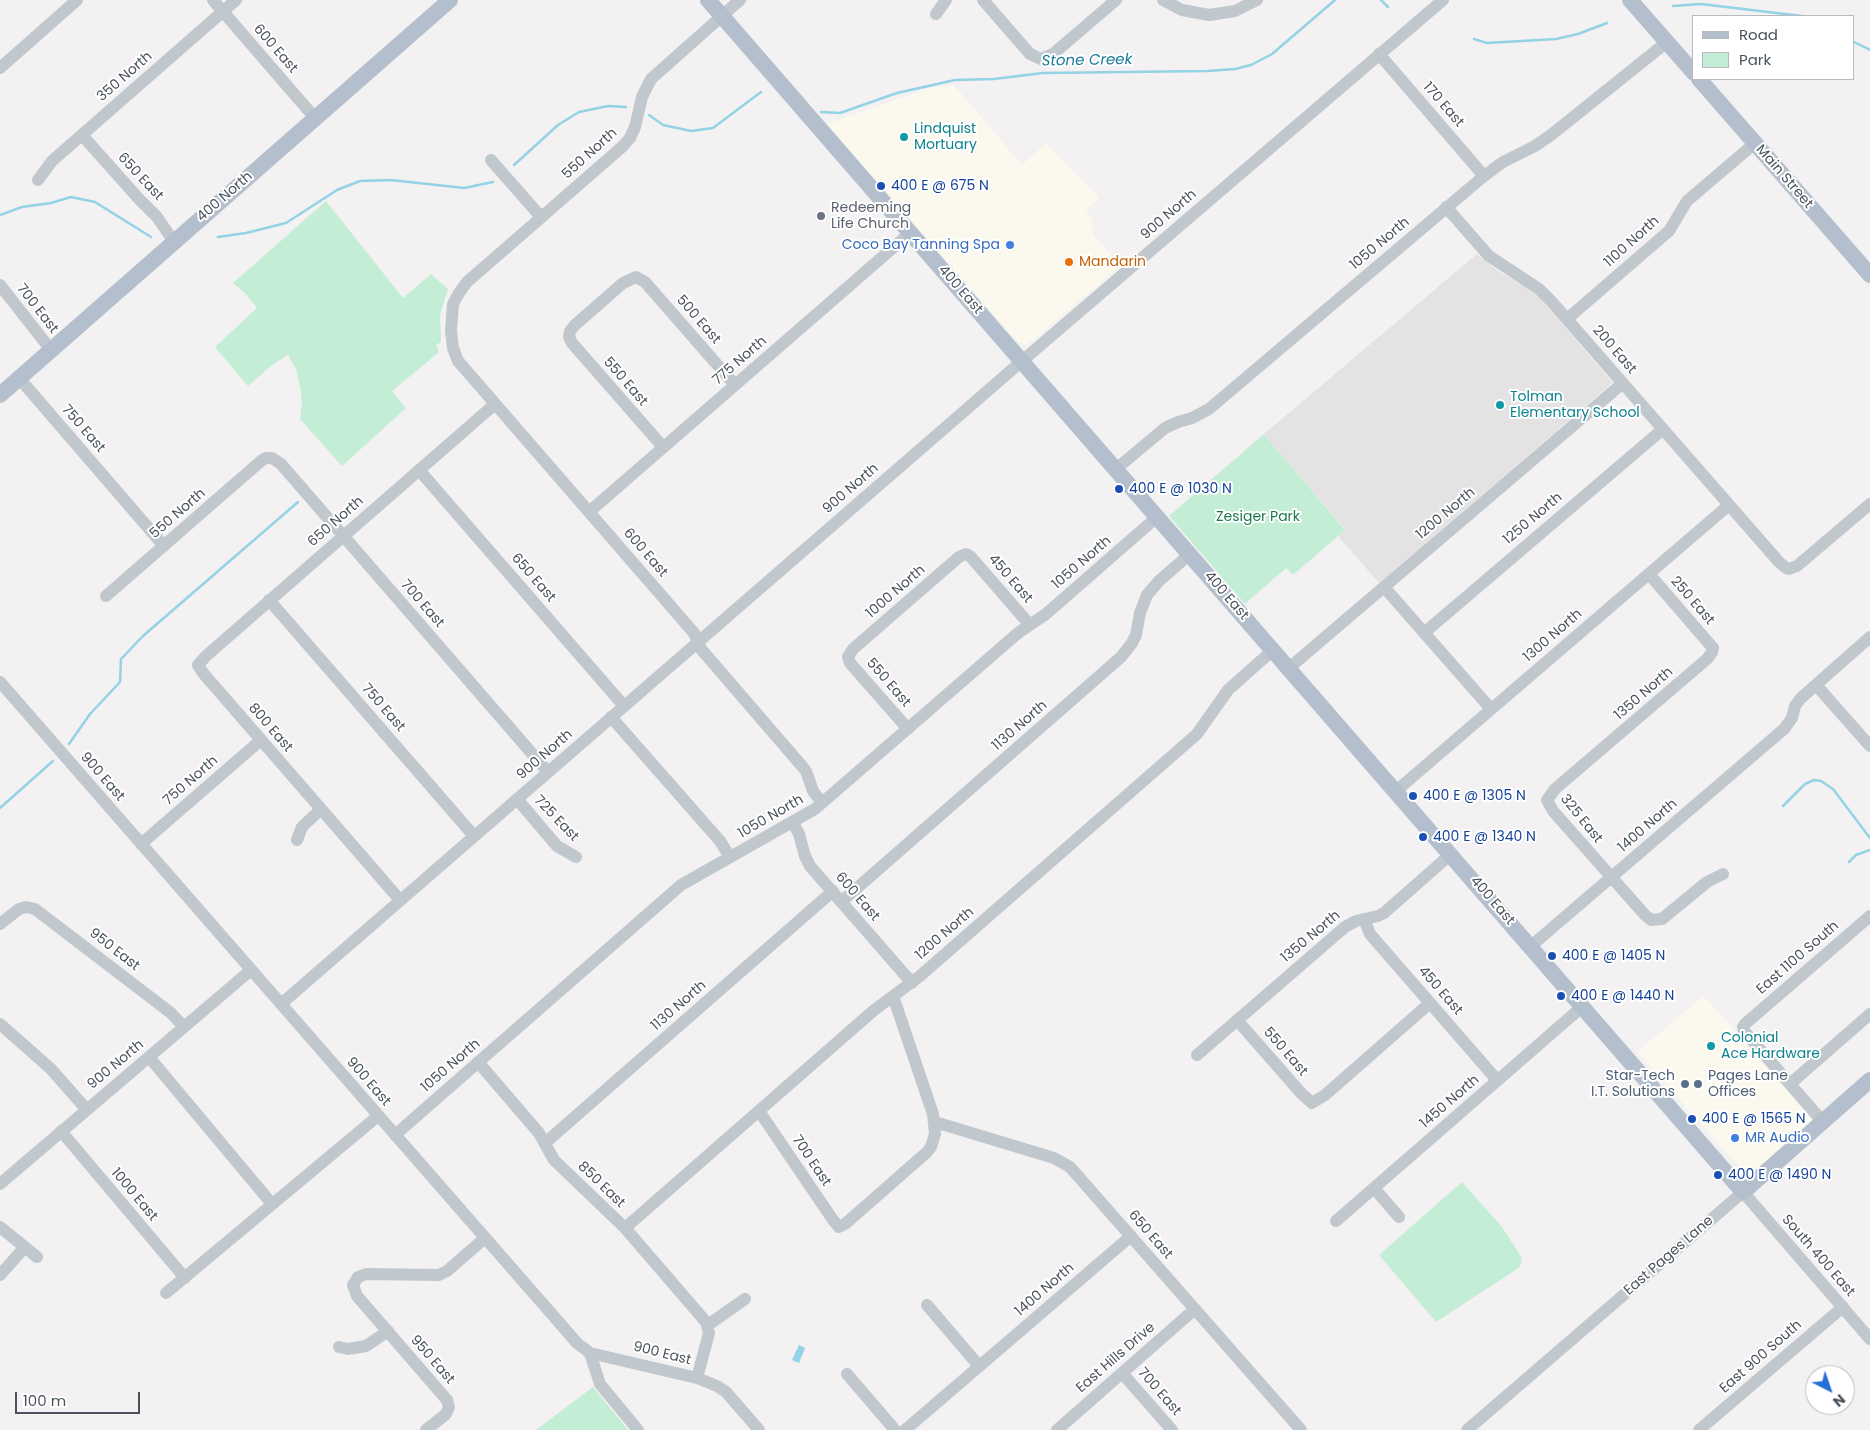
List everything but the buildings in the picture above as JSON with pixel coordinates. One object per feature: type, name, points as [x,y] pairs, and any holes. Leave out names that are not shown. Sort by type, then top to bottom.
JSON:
[{"type":"main road","name":"400 North","points":[[0,395],[450,0]]},
{"type":"main road","name":"400 East","points":[[708,0],[1743,1192]]},
{"type":"main road","points":[[1631,0],[1692,71]]},
{"type":"main road","name":"Main Street","points":[[1700,80],[1870,275]]},
{"type":"main road","name":"East Pages Lane","points":[[1743,1192],[1870,1080]]},
{"type":"street","points":[[0,68],[78,0]]},
{"type":"street","name":"600 East","points":[[213,0],[315,118]]},
{"type":"street","name":"350 North","points":[[38,180],[52,161],[236,0]]},
{"type":"street","name":"550 North","points":[[451,323],[456,298],[467,282],[626,142],[635,127],[642,97],[651,79],[740,0]]},
{"type":"street","points":[[936,14],[946,0]]},
{"type":"street","points":[[984,0],[1030,54],[1041,60],[1053,54],[1116,0]]},
{"type":"street","points":[[1163,0],[1173,6],[1191,12],[1218,14],[1235,11],[1257,0]]},
{"type":"street","name":"900 North","points":[[280,1004],[1022,361],[1443,0]]},
{"type":"street","name":"1050 North","points":[[1116,469],[1165,428],[1192,418],[1209,408],[1484,176],[1503,162],[1535,146],[1551,135],[1667,42]]},
{"type":"street","name":"170 East","points":[[1379,54],[1484,176]]},
{"type":"street","name":"650 East","points":[[82,135],[139,200],[157,217],[174,242]]},
{"type":"street","name":"1100 North","points":[[1567,319],[1668,231],[1687,201],[1755,143]]},
{"type":"street","points":[[491,160],[541,218]]},
{"type":"street","name":"200 East","points":[[1446,208],[1489,256],[1539,289],[1779,562],[1789,569],[1801,563],[1870,504]]},
{"type":"street","name":"775 North","points":[[589,512],[910,233]]},
{"type":"street","name":"500 East","points":[[568,334],[575,325],[623,283],[636,277],[648,285],[735,385]]},
{"type":"street","name":"700 East","points":[[0,285],[51,350]]},
{"type":"street","name":"600 East","points":[[451,323],[456,357],[694,633],[701,649],[801,764],[806,771],[813,790],[822,803]]},
{"type":"street","name":"550 East","points":[[568,334],[572,343],[663,447]]},
{"type":"street","name":"750 East","points":[[19,378],[164,546]]},
{"type":"street","name":"1200 North","points":[[1289,668],[1623,383]]},
{"type":"street","name":"650 North","points":[[198,665],[269,600],[496,404]]},
{"type":"street","name":"1250 North","points":[[1424,632],[1663,429]]},
{"type":"street","name":"550 North","points":[[106,596],[261,462],[266,458],[272,458]]},
{"type":"street","name":"700 East","points":[[272,458],[281,464],[548,772]]},
{"type":"street","name":"650 East","points":[[419,470],[624,706]]},
{"type":"street","name":"1300 North","points":[[1396,791],[1729,505]]},
{"type":"street","name":"1050 North","points":[[395,1135],[681,886],[793,823],[822,803],[1158,517]]},
{"type":"street","name":"450 East","points":[[966,554],[972,558],[1030,624]]},
{"type":"street","name":"1000 North","points":[[848,656],[852,649],[959,557],[966,554]]},
{"type":"street","name":"1130 North","points":[[842,902],[1121,657],[1136,635],[1140,613],[1147,595],[1159,581],[1190,554]]},
{"type":"street","name":"250 East","points":[[1649,574],[1713,648]]},
{"type":"street","points":[[1384,587],[1491,709]]},
{"type":"street","name":"750 East","points":[[269,600],[474,836]]},
{"type":"street","points":[[1870,638],[1816,685],[1870,746]]},
{"type":"street","name":"1350 North","points":[[1547,800],[1556,789],[1707,659],[1713,648]]},
{"type":"street","name":"1200 North","points":[[625,1228],[873,1011],[912,983],[1197,734],[1228,690],[1274,650]]},
{"type":"street","name":"550 East","points":[[848,656],[850,663],[908,729]]},
{"type":"street","name":"800 East","points":[[198,665],[400,900]]},
{"type":"street","name":"1400 North","points":[[1531,946],[1784,729],[1792,718],[1798,702],[1816,685]]},
{"type":"street","name":"900 East","points":[[3,691],[141,844],[573,1339],[590,1353],[697,1378],[722,1389],[759,1430]]},
{"type":"street","points":[[611,717],[720,841],[730,857]]},
{"type":"street","name":"750 North","points":[[141,844],[261,740]]},
{"type":"street","name":"725 East","points":[[517,799],[557,846],[576,857]]},
{"type":"street","name":"325 East","points":[[1547,800],[1553,811],[1645,916],[1655,921],[1666,917],[1707,882],[1723,874]]},
{"type":"street","points":[[297,840],[302,828],[321,809]]},
{"type":"street","name":"600 East","points":[[793,823],[807,861],[912,983]]},
{"type":"street","name":"1350 North","points":[[1197,1056],[1345,927],[1356,921],[1384,913],[1451,854]]},
{"type":"street","name":"1130 North","points":[[545,1143],[833,891]]},
{"type":"street","name":"950 East","points":[[0,924],[19,908],[29,907],[38,910],[171,1013],[184,1027]]},
{"type":"street","name":"East 1100 South","points":[[1790,1084],[1744,1031],[1745,1024],[1870,916]]},
{"type":"street","name":"450 East","points":[[1364,919],[1370,934],[1498,1080]]},
{"type":"street","name":"900 North","points":[[0,1184],[251,970]]},
{"type":"street","points":[[893,996],[935,1122]]},
{"type":"street","name":"550 East","points":[[1237,1020],[1301,1094],[1312,1103],[1325,1095],[1430,1003]]},
{"type":"street","name":"1450 North","points":[[1336,1221],[1583,1006]]},
{"type":"street","points":[[1823,1122],[1790,1084],[1870,1014]]},
{"type":"street","points":[[2,1030],[51,1069],[87,1110]]},
{"type":"street","points":[[149,1057],[272,1204]]},
{"type":"street","name":"850 East","points":[[478,1062],[533,1125],[554,1160],[625,1228],[708,1325]]},
{"type":"street","name":"700 East","points":[[759,1111],[839,1226],[845,1224],[926,1153],[934,1140],[935,1122]]},
{"type":"street","points":[[166,1293],[378,1116]]},
{"type":"street","name":"650 East","points":[[935,1122],[1060,1160],[1074,1172],[1301,1430]]},
{"type":"street","name":"1000 East","points":[[61,1132],[185,1278]]},
{"type":"street","points":[[1374,1188],[1399,1217]]},
{"type":"street","name":"South 400 East","points":[[1743,1192],[1870,1339]]},
{"type":"street","name":"East Pages Lane","points":[[1467,1430],[1743,1192]]},
{"type":"street","points":[[0,1228],[37,1257]]},
{"type":"street","name":"1400 North","points":[[905,1430],[1131,1236]]},
{"type":"street","name":"950 East","points":[[426,1430],[446,1414],[448,1404],[357,1296],[353,1288],[354,1282],[360,1276],[368,1274],[439,1275],[485,1238]]},
{"type":"street","points":[[0,1275],[24,1247]]},
{"type":"street","points":[[697,1378],[709,1333],[708,1325],[745,1300]]},
{"type":"street","points":[[927,1305],[979,1366]]},
{"type":"street","name":"East 900 South","points":[[1699,1430],[1843,1307]]},
{"type":"street","name":"East Hills Drive","points":[[1057,1430],[1195,1310]]},
{"type":"street","points":[[339,1347],[348,1349],[366,1346],[388,1331]]},
{"type":"street","points":[[590,1353],[600,1384],[638,1430]]},
{"type":"street","name":"700 East","points":[[1122,1373],[1172,1430]]},
{"type":"street","points":[[847,1374],[895,1430]]},
{"type":"shaded area","points":[[954,85],[1022,165],[1046,143],[1099,198],[1086,210],[1092,220],[1093,234],[1120,266],[1027,345],[1018,342],[827,124],[933,87]]},
{"type":"shaded area","points":[[1477,254],[1499,272],[1524,286],[1541,299],[1612,382],[1379,583],[1338,536],[1345,529],[1264,434]]},
{"type":"shaded area","points":[[1702,997],[1709,1001],[1813,1121],[1751,1174],[1741,1169],[1637,1052]]},
{"type":"green space","points":[[326,201],[403,298],[431,274],[448,289],[440,315],[441,342],[436,345],[439,352],[392,391],[406,408],[342,466],[300,419],[302,403],[300,386],[296,369],[288,355],[272,365],[248,386],[215,347],[257,308],[245,293],[233,283]]},
{"type":"green space","name":"Zesiger Park","points":[[1264,434],[1345,530],[1293,575],[1286,568],[1245,604],[1169,516]]},
{"type":"green space","points":[[1462,1182],[1502,1227],[1522,1258],[1520,1267],[1436,1322],[1379,1255]]},
{"type":"green space","points":[[593,1387],[628,1430],[536,1430]]},
{"type":"water","points":[[799,1345],[805,1348],[799,1363],[792,1360]]},
{"type":"waterway","name":"Stone Creek","points":[[821,112],[840,113],[897,93],[955,80],[994,79],[1043,73],[1235,69],[1251,65],[1272,54],[1335,0]]},
{"type":"waterway","name":"Stone Creek","points":[[1381,0],[1388,7]]},
{"type":"waterway","name":"Stone Creek","points":[[1673,6],[1701,4],[1794,15]]},
{"type":"waterway","name":"Stone Creek","points":[[1474,39],[1487,43],[1556,39],[1578,34],[1607,23]]},
{"type":"waterway","name":"Stone Creek","points":[[1855,42],[1870,50]]},
{"type":"waterway","name":"Stone Creek","points":[[649,115],[663,125],[691,131],[713,128],[761,92]]},
{"type":"waterway","name":"Stone Creek","points":[[514,165],[558,125],[579,112],[608,106],[626,107]]},
{"type":"waterway","name":"Stone Creek","points":[[218,237],[246,233],[286,223],[337,190],[360,181],[391,180],[464,188],[493,182]]},
{"type":"waterway","name":"Stone Creek","points":[[0,215],[22,207],[51,203],[71,197],[95,202],[151,237]]},
{"type":"waterway","points":[[69,744],[90,714],[120,682],[121,659],[143,636],[298,502]]},
{"type":"waterway","points":[[0,808],[53,761]]},
{"type":"waterway","points":[[1783,806],[1805,784],[1814,780],[1821,781],[1833,789],[1870,838]]},
{"type":"waterway","points":[[1849,862],[1856,855],[1870,850]]},
{"type":"place","name":"Lindquist Mortuary","points":[[904,137]]},
{"type":"place","name":"400 E @ 675 N","points":[[881,186]]},
{"type":"place","name":"Redeeming Life Church","points":[[821,216]]},
{"type":"place","name":"Coco Bay Tanning Spa","points":[[1010,245]]},
{"type":"place","name":"Mandarin","points":[[1069,262]]},
{"type":"place","name":"Tolman Elementary School","points":[[1500,405]]},
{"type":"place","name":"400 E @ 1030 N","points":[[1119,489]]},
{"type":"place","name":"400 E @ 1305 N","points":[[1413,796]]},
{"type":"place","name":"400 E @ 1340 N","points":[[1423,837]]},
{"type":"place","name":"400 E @ 1405 N","points":[[1552,956]]},
{"type":"place","name":"400 E @ 1440 N","points":[[1561,996]]},
{"type":"place","name":"Colonial Ace Hardware","points":[[1711,1046]]},
{"type":"place","name":"Star-Tech I.T. Solutions","points":[[1685,1084]]},
{"type":"place","name":"Pages Lane Offices","points":[[1698,1084]]},
{"type":"place","name":"400 E @ 1565 N","points":[[1692,1119]]},
{"type":"place","name":"MR Audio","points":[[1735,1138]]},
{"type":"place","name":"400 E @ 1490 N","points":[[1718,1175]]}]
